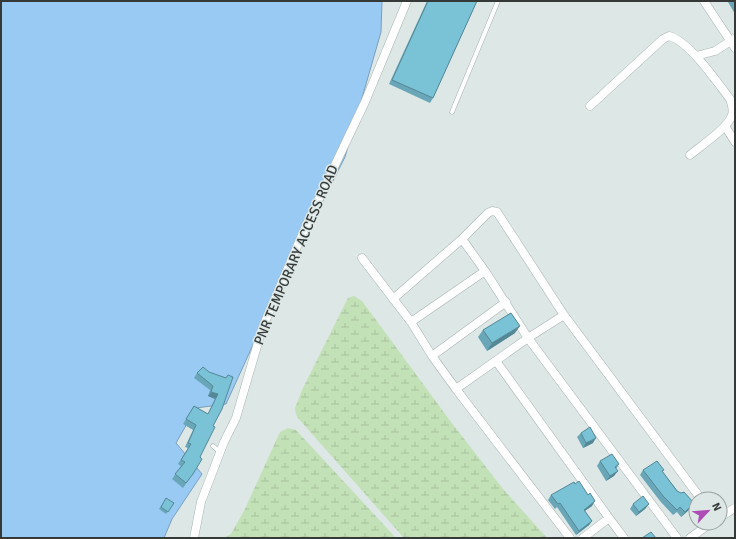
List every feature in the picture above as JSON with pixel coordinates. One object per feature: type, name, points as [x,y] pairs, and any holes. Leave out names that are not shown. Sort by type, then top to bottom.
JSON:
[{"type":"street","name":"PNR TEMPORARY ACCESS ROAD","points":[[194,538],[201,502],[217,449],[236,418],[262,329],[305,228],[365,102],[407,1]]},
{"type":"street","points":[[696,56],[715,51],[734,43],[704,1]]},
{"type":"street","points":[[590,106],[663,39],[669,36],[676,38],[696,56],[730,99],[733,107],[732,116],[725,126],[690,155]]},
{"type":"street","points":[[725,126],[735,142]]},
{"type":"street","points":[[393,299],[462,239],[488,212],[497,212],[564,315],[695,491]]},
{"type":"street","points":[[462,239],[506,302],[528,338],[677,538]]},
{"type":"street","points":[[362,258],[411,322],[432,356],[456,389],[570,538]]},
{"type":"street","points":[[411,322],[485,271]]},
{"type":"street","points":[[432,356],[506,302]]},
{"type":"street","points":[[456,389],[528,338],[564,315]]},
{"type":"street","points":[[496,361],[608,518],[624,538]]},
{"type":"street","points":[[583,538],[608,518]]},
{"type":"street","points":[[690,538],[700,531]]},
{"type":"lane","points":[[452,112],[498,1]]},
{"type":"green space","points":[[354,296],[362,301],[451,422],[503,489],[547,538],[404,538],[298,418],[295,408],[303,388],[348,298]]},
{"type":"green space","points":[[288,428],[296,430],[396,538],[224,538],[231,534],[245,509],[280,432]]},
{"type":"water","points":[[1,1],[382,1],[381,32],[345,157],[279,288],[226,404],[196,408],[176,443],[202,474],[172,519],[164,538],[1,538]]},
{"type":"building","points":[[428,1],[477,1],[433,98],[392,80]]},
{"type":"building","points":[[511,313],[520,326],[492,343],[483,330]]},
{"type":"building","points":[[203,367],[209,372],[226,378],[228,375],[233,377],[222,409],[213,426],[215,427],[200,457],[202,459],[186,483],[175,474],[185,462],[181,460],[191,444],[188,443],[196,425],[186,419],[194,406],[208,414],[218,394],[211,392],[213,386],[197,373]]},
{"type":"building","points":[[590,427],[596,438],[586,443],[581,433]]},
{"type":"building","points":[[612,454],[619,464],[615,467],[618,471],[610,476],[600,461]]},
{"type":"building","points":[[657,461],[664,470],[662,471],[677,491],[681,493],[684,492],[688,496],[688,509],[685,512],[680,507],[677,510],[663,496],[643,470]]},
{"type":"building","points":[[579,481],[588,495],[590,493],[595,501],[584,510],[592,521],[579,531],[560,503],[558,504],[551,495],[574,482],[575,484]]},
{"type":"building","points":[[643,496],[649,504],[639,512],[633,504]]},
{"type":"building","points":[[166,498],[174,503],[168,512],[161,507]]},
{"type":"building","points":[[651,532],[656,538],[642,538]]}]
